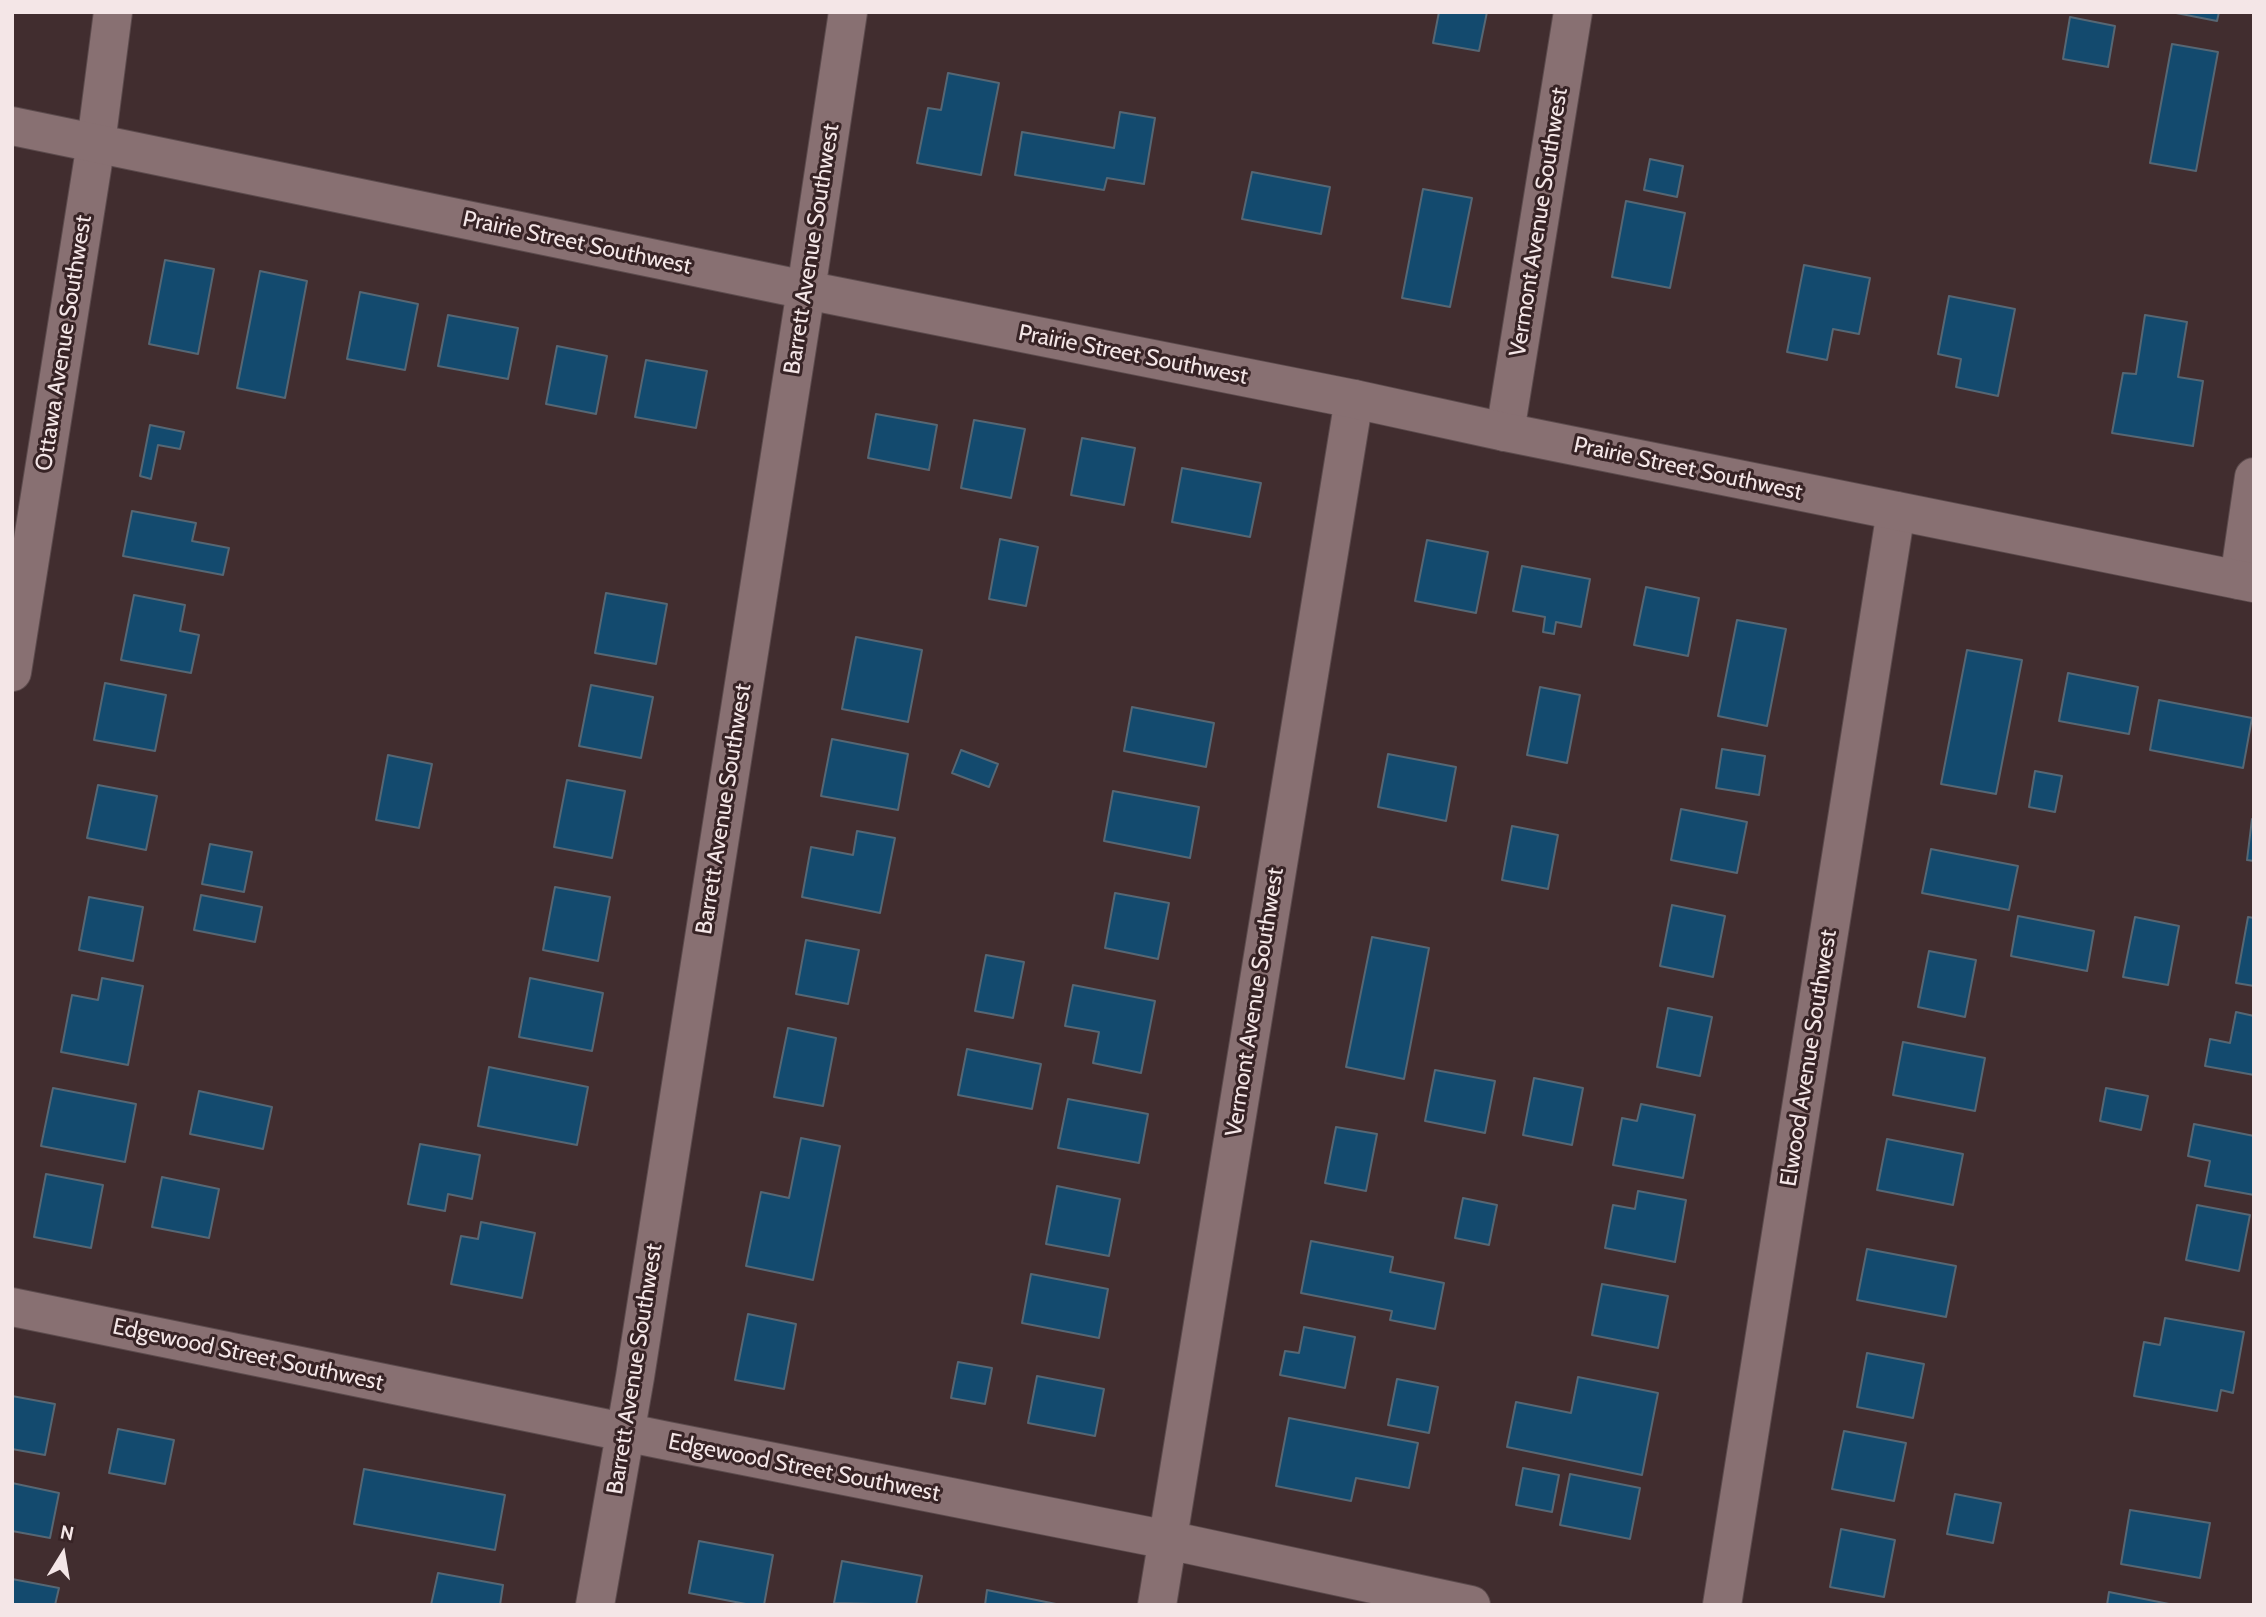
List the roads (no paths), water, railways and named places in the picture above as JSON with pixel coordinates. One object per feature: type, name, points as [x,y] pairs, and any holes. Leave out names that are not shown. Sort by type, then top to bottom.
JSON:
[{"type":"street","name":"Ottawa Avenue Southwest","points":[[12,672],[96,143],[113,12]]},
{"type":"street","name":"Barrett Avenue Southwest","points":[[595,1605],[626,1432],[848,12]]},
{"type":"street","name":"Vermont Avenue Southwest","points":[[1505,432],[1573,12]]},
{"type":"street","name":"Prairie Street Southwest","points":[[12,126],[2246,582]]},
{"type":"street","name":"Vermont Avenue Southwest","points":[[1157,1605],[1353,399]]},
{"type":"street","points":[[2246,582],[2254,477]]},
{"type":"street","name":"Elwood Avenue Southwest","points":[[1722,1605],[1896,511]]},
{"type":"street","name":"Edgewood Street Southwest","points":[[12,1307],[1168,1540],[1471,1605]]}]
